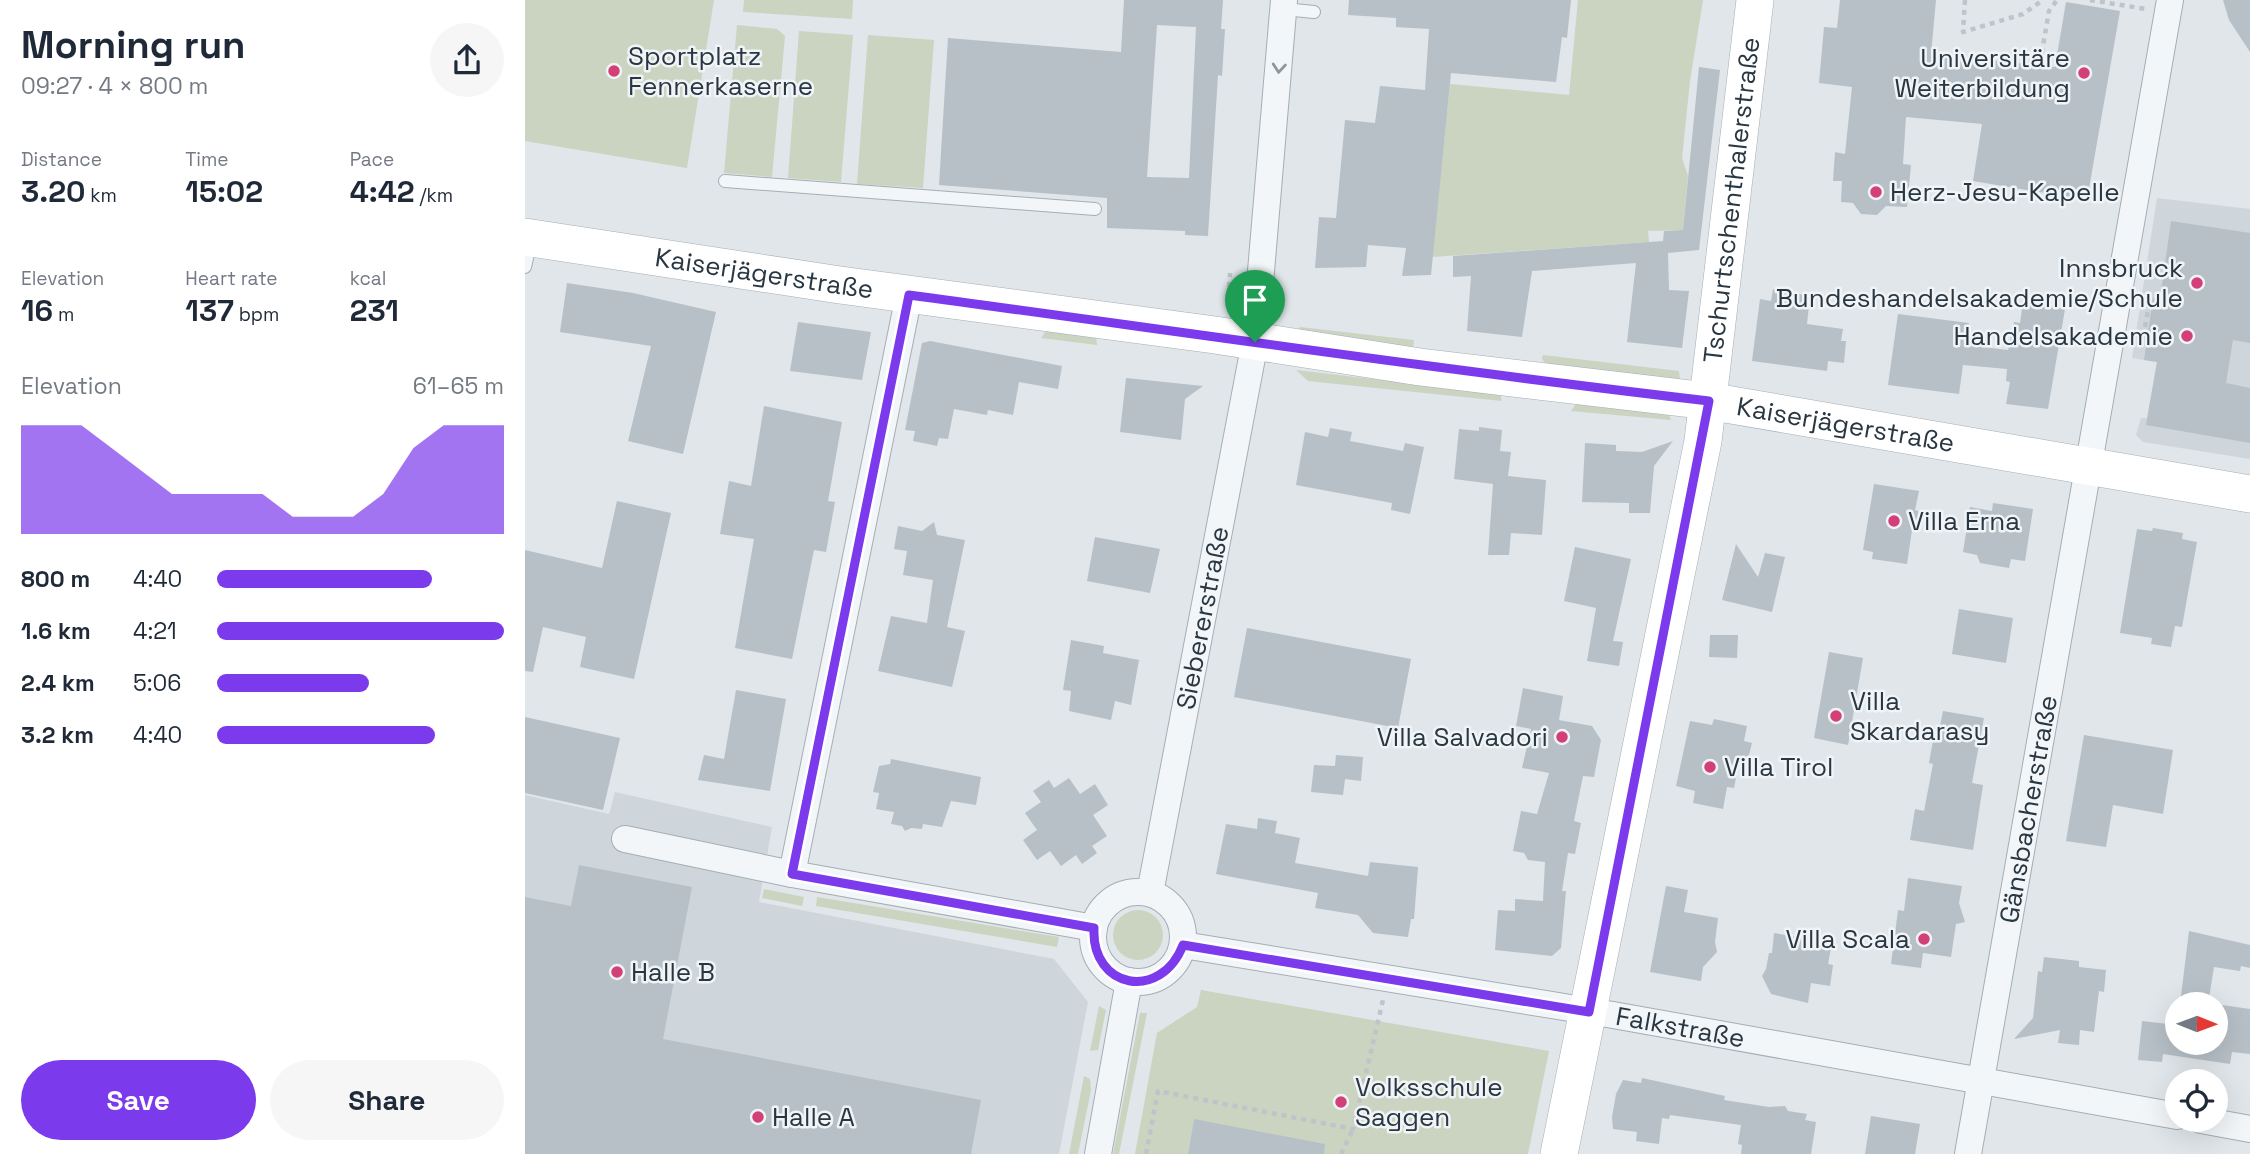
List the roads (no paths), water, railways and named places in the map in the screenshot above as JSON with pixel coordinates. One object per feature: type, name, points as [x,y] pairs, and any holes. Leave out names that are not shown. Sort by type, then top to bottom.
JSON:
[{"type":"street","name":"Tschurtschenthalerstraße","points":[[1559,1154],[1709,401],[1755,0]]},
{"type":"street","name":"Siebererstraße","points":[[1150,893],[1255,342],[1284,4]]},
{"type":"street","name":"Gänsbacherstraße","points":[[1968,1154],[2091,465],[2169,6]]},
{"type":"street","name":"Kaiserjägerstraße","points":[[527,247],[909,295],[1533,382],[1709,401],[2250,494]]},
{"type":"street","points":[[792,874],[909,295]]},
{"type":"street","points":[[625,839],[792,874],[1094,928]]},
{"type":"street","points":[[1150,893],[1162,898],[1179,919],[1183,945],[1178,959],[1157,978],[1129,981],[1116,976],[1101,961],[1093,942],[1094,928],[1099,914],[1121,895],[1150,893]]},
{"type":"street","name":"Falkstraße","points":[[1183,945],[1589,1012],[2165,1114]]},
{"type":"street","points":[[1098,1154],[1129,981]]},
{"type":"street","points":[[2228,1125],[2250,1129]]},
{"type":"lane","points":[[1284,4],[1314,12]]},
{"type":"lane","points":[[725,181],[1095,209]]},
{"type":"place","name":"Sportplatz Fennerkaserne","points":[[614,71]]},
{"type":"place","name":"Universitäre Weiterbildung","points":[[2084,73]]},
{"type":"place","name":"Herz-Jesu-Kapelle","points":[[1876,192]]},
{"type":"place","name":"Innsbruck Bundeshandelsakademie/Schule","points":[[2197,283]]},
{"type":"place","name":"Handelsakademie","points":[[2187,336]]},
{"type":"place","name":"Villa Erna","points":[[1894,521]]},
{"type":"place","name":"Villa Skardarasy","points":[[1836,716]]},
{"type":"place","name":"Villa Salvadori","points":[[1562,737]]},
{"type":"place","name":"Villa Tirol","points":[[1710,767]]},
{"type":"place","name":"Villa Scala","points":[[1924,939]]},
{"type":"place","name":"Halle B","points":[[617,972]]},
{"type":"place","name":"Volksschule Saggen","points":[[1341,1102]]},
{"type":"place","name":"Halle A","points":[[758,1117]]}]
